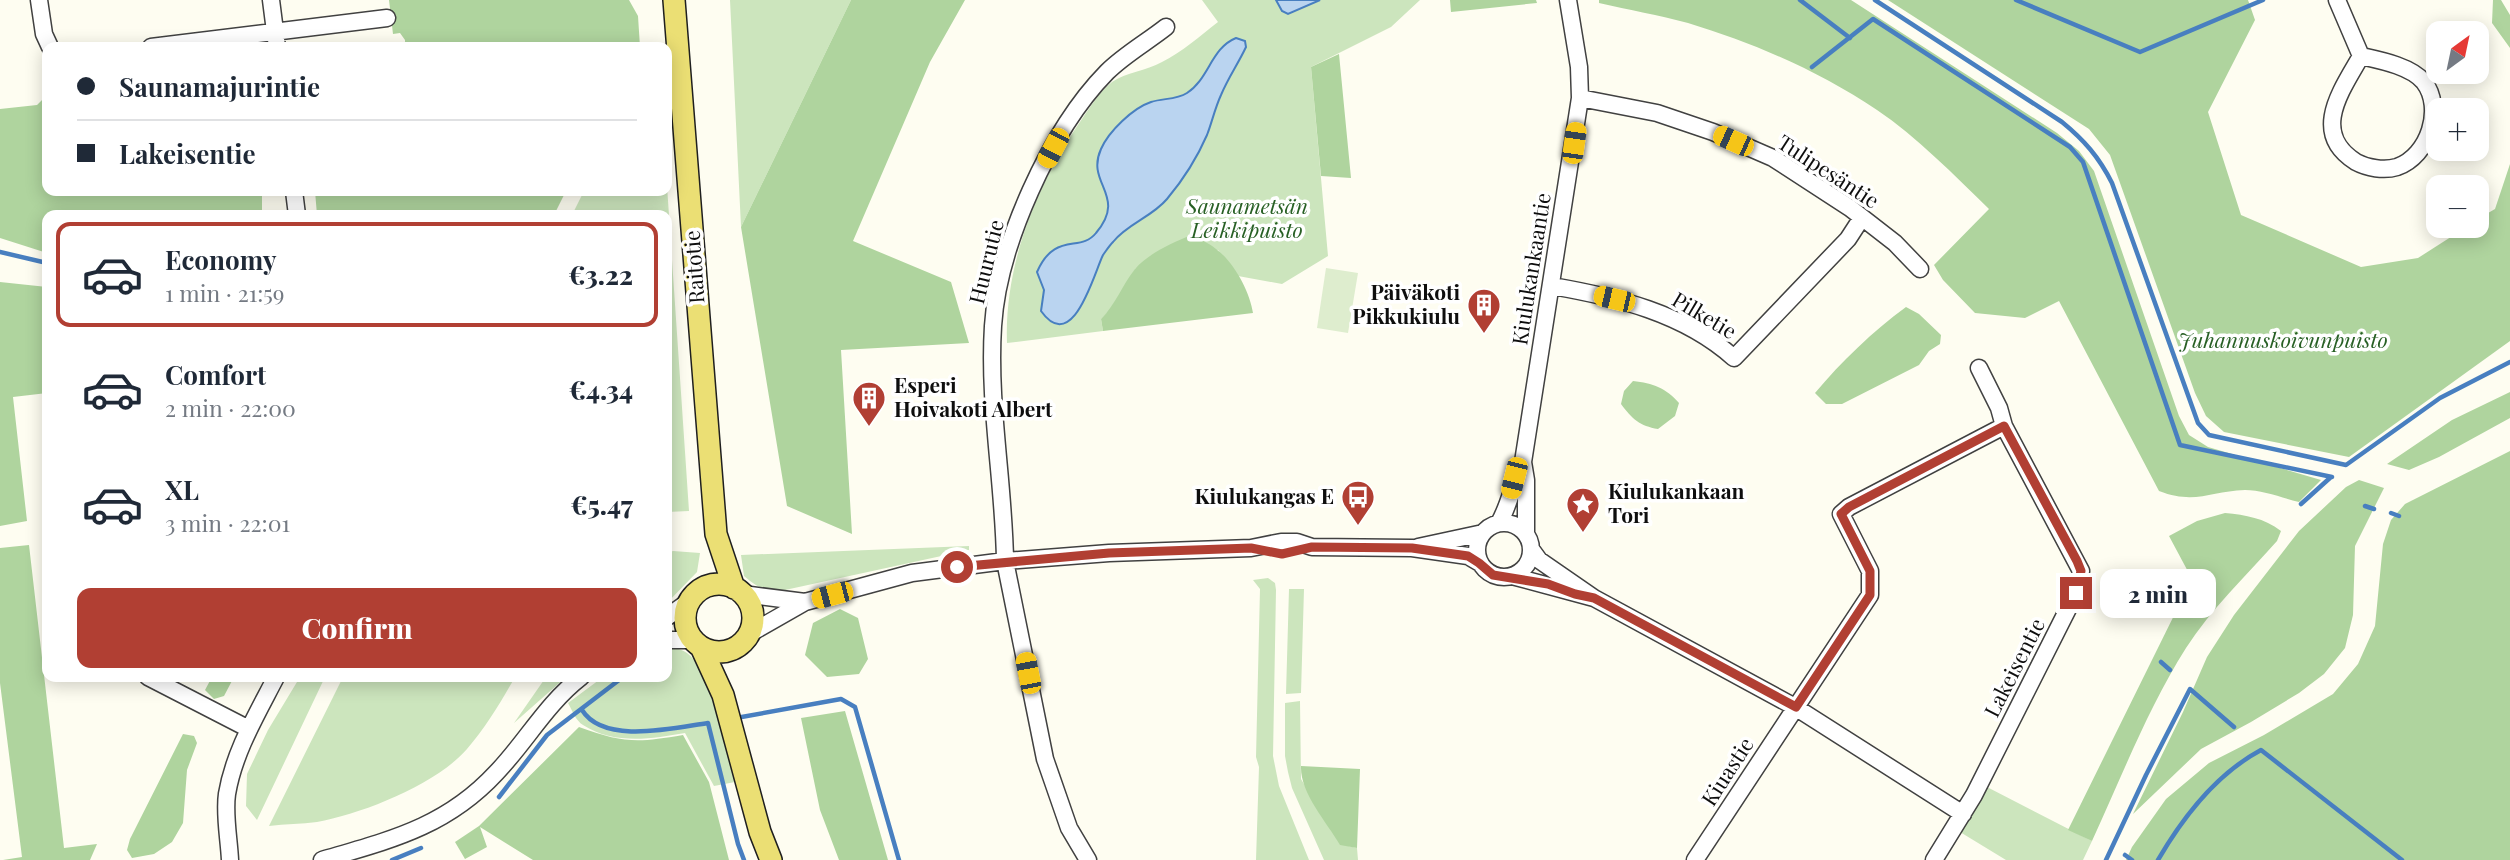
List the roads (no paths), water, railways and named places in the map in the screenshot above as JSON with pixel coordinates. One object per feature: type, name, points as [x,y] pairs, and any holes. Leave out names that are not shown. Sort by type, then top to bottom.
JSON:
[{"type":"main road","name":"Raitotie","points":[[674,0],[716,534],[704,587]]},
{"type":"main road","name":"Raitotie","points":[[716,534],[739,591],[749,603],[752,613],[748,634]]},
{"type":"main road","points":[[739,591],[724,584],[704,587],[688,602],[685,622],[723,695],[760,832],[771,860]]},
{"type":"main road","points":[[697,644],[711,651],[733,649],[742,643],[748,634]]},
{"type":"main road","points":[[723,695],[733,649]]},
{"type":"street","points":[[39,0],[48,42]]},
{"type":"street","points":[[271,0],[276,39]]},
{"type":"street","name":"Kiulukankaantie","points":[[1499,523],[1522,462],[1580,98],[1579,67],[1568,0]]},
{"type":"street","points":[[2337,0],[2361,56]]},
{"type":"street","points":[[229,42],[276,39],[387,18]]},
{"type":"street","name":"Huurutie","points":[[1088,860],[1069,828],[1045,759],[1005,561],[1005,534],[995,446],[993,326],[1002,274],[1016,227],[1035,181],[1062,132],[1090,91],[1108,71],[1166,27]]},
{"type":"street","points":[[2361,56],[2395,63],[2423,81],[2434,105],[2428,136],[2416,156],[2397,167],[2367,168],[2343,153],[2330,128],[2336,99],[2361,56]]},
{"type":"street","name":"Tulipesäntie","points":[[1580,98],[1657,113],[1713,132],[1773,158],[1823,189],[1895,243],[1920,269]]},
{"type":"street","name":"Pilketie","points":[[1552,286],[1614,299],[1658,312],[1699,332],[1734,358],[1848,239],[1861,219]]},
{"type":"street","name":"Lakeisentie","points":[[1934,860],[1963,814],[2080,582],[2081,571],[2077,561],[2004,426],[1999,408],[1979,368]]},
{"type":"street","name":"Kiuastie","points":[[1695,860],[1870,595],[1870,571],[1841,514],[1849,507],[2004,426]]},
{"type":"street","name":"Kiulukankaantie","points":[[1522,462],[1526,480],[1529,542]]},
{"type":"street","points":[[1412,548],[1483,533],[1499,523],[1514,525],[1529,542],[1539,560],[1594,598],[1796,707],[1963,814]]},
{"type":"street","points":[[1479,563],[1477,547],[1483,533]]},
{"type":"street","points":[[748,634],[805,602],[912,573],[1005,561],[1109,553],[1251,548],[1297,542],[1312,547],[1412,548],[1468,556],[1493,575],[1502,578],[1512,576],[1526,566],[1529,542]]},
{"type":"street","points":[[1512,576],[1594,598]]},
{"type":"street","points":[[739,591],[805,602]]},
{"type":"street","points":[[672,613],[688,602]]},
{"type":"street","points":[[672,641],[697,644]]},
{"type":"street","points":[[158,682],[249,729]]},
{"type":"street","points":[[230,860],[226,797],[234,766],[249,729],[273,682]]},
{"type":"street","points":[[322,860],[429,825],[454,810],[497,772],[548,707],[576,682]]},
{"type":"water","points":[[1276,0],[1320,0],[1288,14],[1282,11]]},
{"type":"water","points":[[1236,38],[1245,41],[1246,47],[1224,89],[1199,152],[1189,168],[1161,205],[1125,230],[1109,247],[1081,307],[1072,318],[1063,324],[1052,322],[1041,311],[1044,290],[1037,272],[1052,251],[1090,239],[1105,220],[1107,199],[1098,172],[1098,161],[1105,142],[1137,109],[1151,102],[1187,93],[1200,80],[1221,49]]},
{"type":"waterway","points":[[1800,0],[1850,38]]},
{"type":"waterway","points":[[1875,0],[2062,122],[2096,157],[2112,183],[2198,423],[2209,435],[2346,465],[2440,398],[2510,362]]},
{"type":"waterway","points":[[2016,0],[2140,52],[2263,0]]},
{"type":"waterway","points":[[1812,67],[1873,19],[2070,147],[2083,162],[2180,445],[2332,477]]},
{"type":"waterway","points":[[0,252],[42,262]]},
{"type":"waterway","points":[[2301,504],[2331,477]]},
{"type":"waterway","points":[[2365,506],[2374,509]]},
{"type":"waterway","points":[[2391,513],[2399,516]]},
{"type":"waterway","points":[[2161,662],[2170,670]]},
{"type":"waterway","points":[[499,797],[547,735],[616,682]]},
{"type":"waterway","points":[[2106,860],[2190,689],[2234,727]]},
{"type":"waterway","points":[[736,718],[841,699],[855,707],[899,860]]},
{"type":"waterway","points":[[582,710],[592,721],[606,728],[622,731],[640,732],[708,723],[744,860]]},
{"type":"waterway","points":[[2158,860],[2178,828],[2215,784],[2229,771],[2261,750],[2402,860]]},
{"type":"waterway","points":[[392,860],[421,848]]},
{"type":"waterway","points":[[2125,855],[2132,860]]},
{"type":"place","name":"Päiväkoti Pikkukiulu","points":[[1484,335]]},
{"type":"place","name":"Esperi Hoivakoti Albert","points":[[869,428]]},
{"type":"place","name":"Kiulukangas E","points":[[1358,527]]},
{"type":"place","name":"Kiulukankaan Tori","points":[[1583,534]]},
{"type":"park label","name":"Saunametsän Leikkipuisto","points":[[1247,219]]},
{"type":"park label","name":"Juhannuskoivunpuisto","points":[[2283,341]]}]
